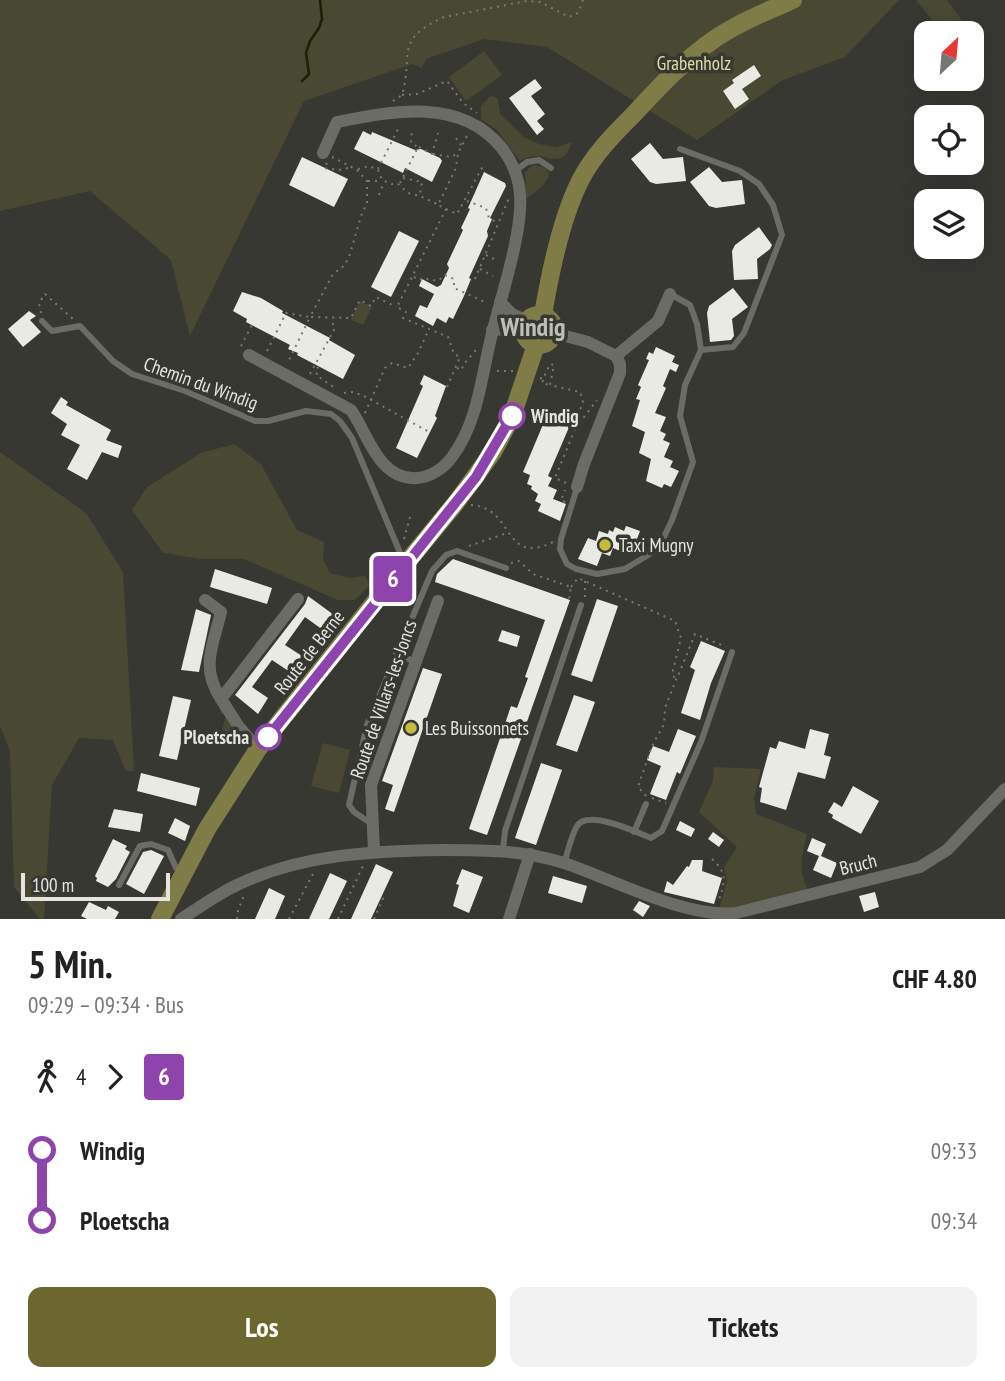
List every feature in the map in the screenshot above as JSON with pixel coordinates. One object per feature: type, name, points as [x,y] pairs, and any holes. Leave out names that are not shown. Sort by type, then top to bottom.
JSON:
[{"type":"main road","name":"Route de Berne","points":[[160,919],[213,820],[258,749],[404,557],[455,504],[493,452],[512,416],[533,328],[574,194],[586,169],[671,76],[696,53],[731,29],[793,0]]},
{"type":"main road","points":[[533,328],[551,320],[554,333]]},
{"type":"street","points":[[244,353],[305,384],[343,398],[361,424],[377,459],[395,473],[414,479],[433,474],[452,457],[466,432],[478,397],[492,330],[493,303],[519,222],[520,196],[515,172],[508,156],[496,141],[467,120],[431,112],[393,112],[337,122],[323,153]]},
{"type":"street","points":[[615,356],[658,321],[670,294]]},
{"type":"street","points":[[493,303],[533,328]]},
{"type":"street","points":[[492,330],[533,328]]},
{"type":"street","points":[[554,333],[588,342],[615,356],[620,364],[620,373],[577,487]]},
{"type":"street","points":[[221,699],[298,599]]},
{"type":"street","points":[[205,600],[221,612],[208,668],[209,679],[239,727],[258,749]]},
{"type":"street","name":"Route de Villars-les-Joncs","points":[[374,851],[371,786],[438,601]]},
{"type":"street","name":"Bruch","points":[[564,863],[710,916],[740,916],[920,867],[947,850],[1005,789]]},
{"type":"street","points":[[181,919],[221,893],[248,880],[303,862],[336,856],[374,851],[503,850],[564,863]]},
{"type":"street","points":[[509,919],[530,854]]},
{"type":"lane","points":[[680,149],[740,171],[759,184],[773,205],[782,235],[744,333],[733,347],[701,350]]},
{"type":"lane","points":[[515,172],[527,162],[539,160],[551,168]]},
{"type":"lane","points":[[577,487],[561,539],[561,556],[567,564],[587,573],[610,573],[625,569],[653,552],[664,537],[692,462],[680,416],[685,385],[701,350],[697,324],[690,306],[670,294]]},
{"type":"lane","points":[[42,321],[52,331],[80,326]]},
{"type":"lane","name":"Chemin du Windig","points":[[80,326],[113,361],[132,374],[185,391],[255,421],[268,421],[306,411],[331,414],[340,421],[352,439],[404,557]]},
{"type":"lane","points":[[372,824],[354,812],[349,805],[368,725],[432,571],[446,555],[457,551],[506,568]]},
{"type":"lane","points":[[422,593],[438,601]]},
{"type":"lane","points":[[503,850],[505,831],[583,604]]},
{"type":"lane","points":[[564,863],[578,825],[585,819],[593,818],[651,838],[658,835],[701,742],[732,652]]},
{"type":"lane","points":[[396,653],[415,662]]},
{"type":"lane","points":[[634,832],[646,804]]},
{"type":"lane","points":[[119,885],[136,850],[143,844],[165,848],[176,868],[184,874]]},
{"type":"path","points":[[402,94],[407,51],[411,40],[431,23],[527,1],[540,2],[569,17],[578,13],[583,0]]},
{"type":"path","points":[[393,112],[393,100],[402,94],[417,94],[447,81],[463,103],[477,111],[478,117]]},
{"type":"path","points":[[379,195],[383,181],[379,170],[400,125]]},
{"type":"path","points":[[438,205],[456,169],[458,153],[471,129]]},
{"type":"path","points":[[412,130],[411,143],[432,154],[451,157],[458,153]]},
{"type":"path","points":[[432,154],[438,133]]},
{"type":"path","points":[[456,138],[462,145]]},
{"type":"path","points":[[400,184],[418,147]]},
{"type":"path","points":[[283,372],[333,274],[345,264],[350,254],[367,203],[367,181],[357,170],[352,167],[330,156],[324,168],[339,170],[352,167]]},
{"type":"path","points":[[367,181],[400,184],[408,193],[457,214],[484,164]]},
{"type":"path","points":[[357,170],[369,166],[379,170]]},
{"type":"path","points":[[403,178],[422,182],[423,190],[420,196]]},
{"type":"path","points":[[474,279],[512,191]]},
{"type":"path","points":[[466,201],[486,208],[489,218],[506,232]]},
{"type":"path","points":[[397,307],[446,209]]},
{"type":"path","points":[[485,255],[498,261]]},
{"type":"path","points":[[479,269],[493,276]]},
{"type":"path","points":[[413,276],[420,280],[422,278],[438,281],[445,275],[454,279],[454,288],[493,303]]},
{"type":"path","points":[[42,321],[38,303],[45,294],[80,326]]},
{"type":"path","points":[[262,362],[286,313],[330,319],[351,318],[360,300],[371,306],[376,297],[406,312],[403,318],[448,337],[454,354],[460,356],[447,387]]},
{"type":"path","points":[[305,384],[335,328],[330,319]]},
{"type":"path","points":[[244,353],[252,325]]},
{"type":"path","points":[[361,424],[385,368],[392,363],[408,368],[429,330]]},
{"type":"path","points":[[456,368],[462,370],[463,365],[479,347]]},
{"type":"path","points":[[550,386],[554,365],[550,364],[542,383],[550,386],[580,392],[584,399],[580,416],[555,478],[568,484],[561,500],[571,505]]},
{"type":"path","points":[[316,367],[319,369],[316,375],[343,398],[353,392],[431,433]]},
{"type":"path","points":[[497,371],[515,371]]},
{"type":"path","points":[[580,416],[584,417],[593,402],[601,397]]},
{"type":"path","points":[[467,505],[481,505],[492,511],[505,524],[514,541],[528,548],[544,547],[561,539]]},
{"type":"path","points":[[404,557],[410,516]]},
{"type":"path","points":[[457,551],[508,533]]},
{"type":"path","points":[[506,568],[509,563],[519,561],[533,574],[571,587]]},
{"type":"path","points":[[583,604],[587,573]]},
{"type":"path","points":[[569,598],[571,587],[578,578],[675,621],[681,638],[672,674],[678,676]]},
{"type":"path","points":[[673,806],[646,796],[638,787],[652,746],[664,724],[665,708],[695,634],[732,652]]},
{"type":"path","points":[[338,919],[365,862],[375,860],[374,851]]},
{"type":"path","points":[[289,919],[314,872],[331,866],[336,856]]},
{"type":"path","points":[[710,916],[724,881],[721,867],[712,859]]},
{"type":"path","points":[[374,919],[385,894]]},
{"type":"path","points":[[237,919],[238,910]]},
{"type":"green space","name":"Grabenholz","points":[[0,0],[899,0],[845,57],[781,81],[697,140],[547,47],[484,39],[426,59],[422,68],[412,64],[304,101],[190,336],[171,260],[90,191],[0,211]]},
{"type":"green space","points":[[916,0],[947,0],[963,21],[933,21]]},
{"type":"green space","points":[[484,51],[502,75],[466,101],[449,77]]},
{"type":"green space","points":[[490,96],[498,98],[500,114],[524,137],[539,144],[556,147],[572,142],[568,152],[557,159],[536,156],[520,161],[497,130],[481,119],[481,107]]},
{"type":"green space","points":[[533,165],[543,167],[549,175],[542,186],[526,199],[525,172]]},
{"type":"green space","points":[[360,301],[372,307],[363,325],[351,320]]},
{"type":"green space","points":[[234,444],[261,464],[297,530],[324,542],[323,560],[330,573],[349,578],[365,576],[370,585],[355,600],[338,600],[244,559],[201,559],[163,553],[132,510],[147,487],[201,453]]},
{"type":"green space","points":[[0,452],[86,513],[123,572],[134,771],[126,771],[113,740],[79,738],[52,785],[44,919],[40,919],[14,887],[10,751],[0,726]]},
{"type":"green space","points":[[221,707],[234,725],[231,738],[219,743],[226,715],[220,713]]},
{"type":"green space","points":[[323,743],[350,750],[339,793],[311,786]]},
{"type":"green space","points":[[714,767],[761,769],[754,798],[756,814],[807,834],[802,870],[809,891],[743,908],[719,909],[727,881],[724,867],[737,847],[699,812],[713,781]]},
{"type":"building","points":[[754,65],[761,76],[742,89],[749,99],[735,109],[723,91],[734,83],[732,80]]},
{"type":"building","points":[[535,79],[542,88],[531,96],[545,114],[537,121],[544,129],[537,135],[509,98]]},
{"type":"building","points":[[363,131],[371,135],[372,132],[415,150],[421,149],[440,158],[442,161],[432,182],[405,168],[403,173],[354,149]]},
{"type":"building","points":[[650,143],[663,159],[683,157],[686,181],[656,184],[650,182],[631,159]]},
{"type":"building","points":[[302,157],[348,179],[334,207],[289,185]]},
{"type":"building","points":[[709,167],[722,182],[742,180],[745,204],[716,208],[709,206],[690,182]]},
{"type":"building","points":[[484,172],[506,186],[490,218],[488,236],[453,319],[449,317],[446,323],[437,318],[433,326],[415,316],[420,305],[427,308],[434,294],[419,286],[422,279],[437,287],[441,285],[449,268],[447,264],[463,230],[461,228],[470,209],[468,208]]},
{"type":"building","points":[[759,227],[772,245],[757,259],[758,279],[734,280],[732,251],[735,245]]},
{"type":"building","points":[[399,231],[419,241],[391,297],[371,287]]},
{"type":"building","points":[[733,288],[748,307],[732,319],[734,336],[731,340],[710,342],[707,313],[709,306]]},
{"type":"building","points":[[242,292],[261,298],[355,355],[343,379],[297,355],[298,353],[288,349],[290,345],[246,322],[247,319],[233,311]]},
{"type":"building","points":[[29,311],[36,316],[30,320],[41,332],[23,347],[8,329]]},
{"type":"building","points":[[656,347],[675,356],[672,362],[679,365],[676,372],[670,369],[663,386],[666,388],[655,413],[666,417],[660,431],[666,434],[663,440],[670,443],[664,457],[673,461],[670,467],[679,471],[671,487],[664,484],[662,488],[646,481],[651,459],[639,453],[645,432],[632,426],[640,400],[636,399],[641,387],[638,385],[649,360],[646,359],[649,352],[653,354]]},
{"type":"building","points":[[424,375],[446,386],[435,416],[437,418],[417,458],[396,448],[423,386],[420,384]]},
{"type":"building","points":[[61,397],[68,402],[66,405],[111,430],[106,440],[122,446],[118,458],[102,452],[87,480],[67,469],[80,445],[61,435],[67,424],[51,413]]},
{"type":"building","points":[[547,415],[570,425],[548,476],[552,478],[548,486],[557,490],[553,499],[566,504],[560,521],[538,511],[541,504],[535,501],[538,494],[527,484],[530,475],[523,472]]},
{"type":"building","name":"Taxi Mugny","points":[[626,526],[640,531],[634,547],[626,544],[623,552],[613,548],[610,556],[602,553],[597,566],[578,559],[588,538],[596,541],[599,531],[608,534],[609,530],[613,532],[615,527],[624,531]]},
{"type":"building","points":[[453,559],[570,600],[487,835],[469,829],[511,706],[517,708],[528,678],[525,677],[545,620],[435,582],[437,574]]},
{"type":"building","points":[[215,569],[272,588],[267,604],[210,587]]},
{"type":"building","points":[[308,596],[334,615],[323,630],[305,617],[285,645],[302,656],[290,672],[272,660],[252,687],[268,698],[258,714],[235,695],[305,604]]},
{"type":"building","points":[[597,599],[618,606],[592,682],[571,675]]},
{"type":"building","points":[[196,609],[211,615],[199,672],[181,670]]},
{"type":"building","points":[[502,630],[520,636],[517,647],[498,641]]},
{"type":"building","points":[[701,641],[725,651],[711,683],[700,720],[681,713],[695,670],[690,667]]},
{"type":"building","name":"Les Buissonnets","points":[[423,668],[442,674],[394,812],[385,809],[393,785],[382,781]]},
{"type":"building","points":[[574,695],[595,702],[577,752],[556,745]]},
{"type":"building","points":[[173,696],[191,700],[177,760],[159,756]]},
{"type":"building","points":[[678,729],[696,736],[666,800],[650,794],[661,766],[647,760],[653,746],[669,752]]},
{"type":"building","points":[[810,729],[829,734],[824,755],[831,757],[825,779],[798,772],[786,810],[760,802],[762,788],[759,787],[770,747],[776,749],[779,741],[805,749]]},
{"type":"building","points":[[541,763],[562,770],[536,845],[515,838]]},
{"type":"building","points":[[141,773],[200,788],[196,806],[137,791]]},
{"type":"building","points":[[853,786],[879,801],[861,834],[832,818],[833,815],[828,812],[834,802],[842,807]]},
{"type":"building","points":[[114,809],[143,814],[140,832],[108,827]]},
{"type":"building","points":[[175,818],[190,826],[185,841],[168,833]]},
{"type":"building","points":[[680,821],[695,829],[691,837],[676,830]]},
{"type":"building","points":[[713,832],[724,840],[719,847],[708,839]]},
{"type":"building","points":[[812,838],[826,844],[821,856],[837,863],[831,878],[813,870],[819,856],[807,851]]},
{"type":"building","points":[[113,839],[127,846],[125,849],[130,852],[116,879],[108,887],[96,881],[95,876]]},
{"type":"building","points":[[151,850],[164,856],[144,894],[126,884],[143,852]]},
{"type":"building","points":[[692,860],[703,860],[702,871],[722,878],[714,904],[664,892],[667,881],[673,885]]},
{"type":"building","points":[[376,864],[393,872],[371,919],[351,919]]},
{"type":"building","points":[[462,869],[483,877],[469,913],[453,906],[459,885],[456,884]]},
{"type":"building","points":[[330,873],[347,881],[329,919],[309,919]]},
{"type":"building","points":[[553,876],[587,886],[582,903],[548,893]]},
{"type":"building","points":[[269,888],[285,896],[275,919],[255,919]]},
{"type":"building","points":[[875,892],[879,907],[864,912],[859,896]]},
{"type":"building","points":[[639,901],[650,906],[643,917],[633,910]]},
{"type":"building","points":[[89,902],[106,910],[108,906],[119,912],[115,919],[87,919],[81,916]]},
{"type":"waterway","points":[[302,81],[309,74],[306,53],[322,19],[320,0]]},
{"type":"bus line","name":"6","points":[[268,737],[476,477],[512,416]]},
{"type":"place","name":"Windig","points":[[512,416]]},
{"type":"place","name":"Taxi Mugny","points":[[605,545]]},
{"type":"place","name":"Les Buissonnets","points":[[411,728]]},
{"type":"place","name":"Ploetscha","points":[[268,737]]},
{"type":"district","name":"Windig","points":[[533,327]]}]
